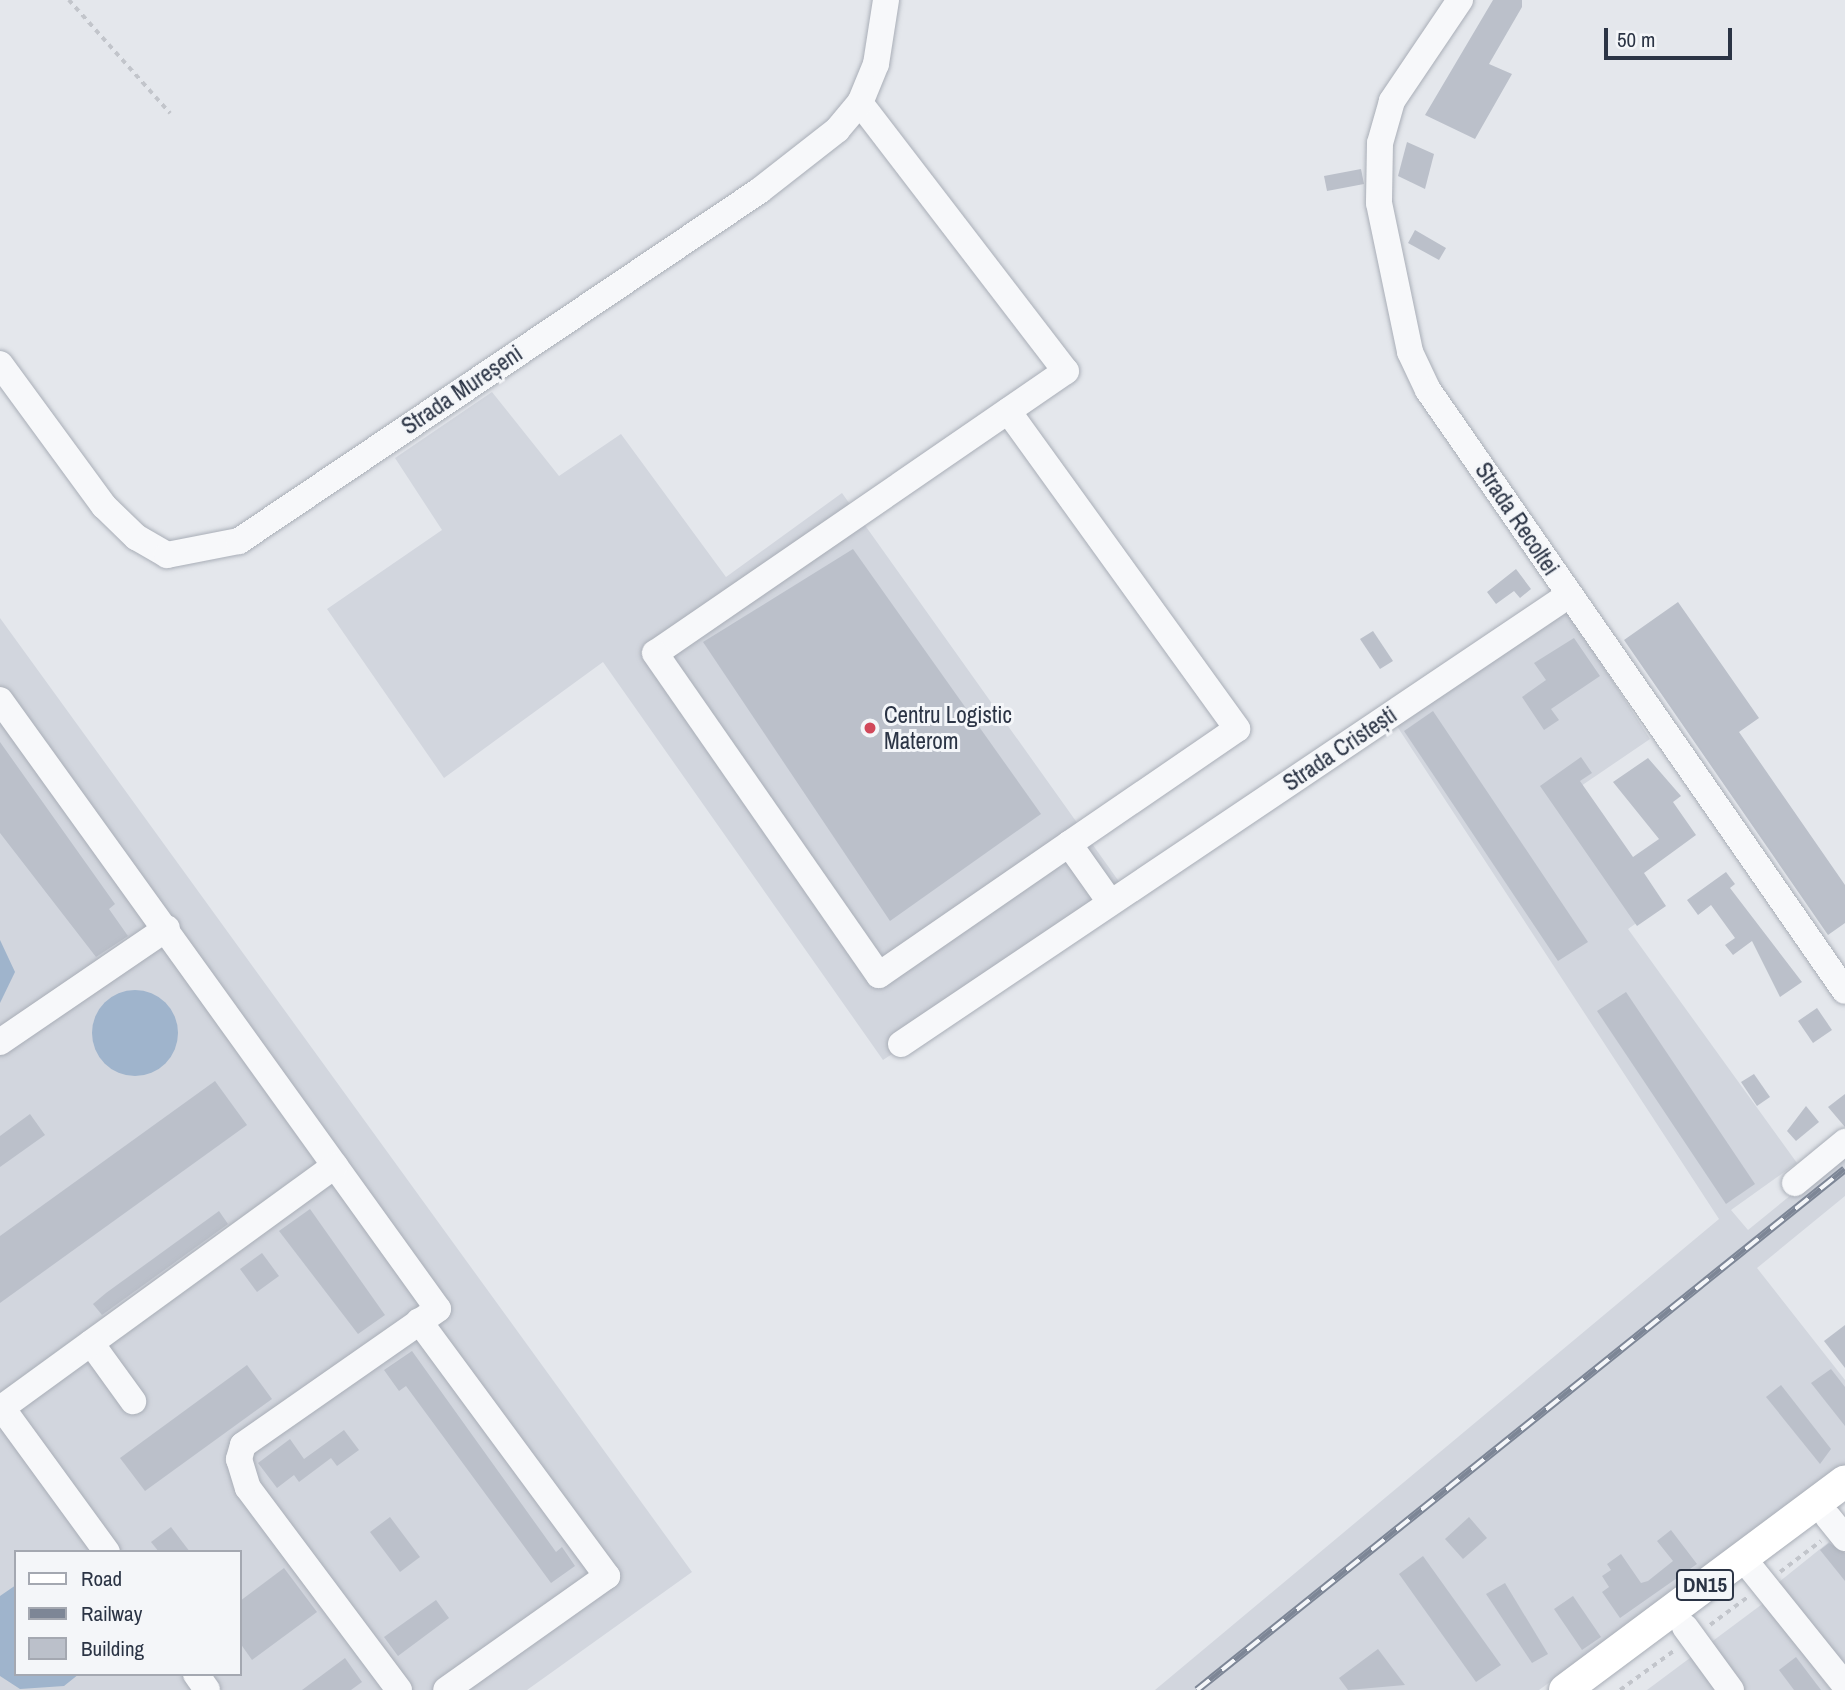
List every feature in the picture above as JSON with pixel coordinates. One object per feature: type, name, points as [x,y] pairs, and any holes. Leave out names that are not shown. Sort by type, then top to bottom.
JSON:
[{"type":"main road","name":"DN15","points":[[1600,1690],[1689,1632],[1845,1481]]},
{"type":"main road","name":"DN15","points":[[1565,1690],[1753,1572],[1839,1522]]},
{"type":"street","name":"Strada Mureșeni","points":[[0,364],[104,506],[136,537],[167,555],[204,553],[239,541],[284,514],[759,191],[837,130],[860,103],[876,64],[886,0]]},
{"type":"street","name":"Strada Recoltei","points":[[1460,0],[1392,102],[1380,144],[1388,258],[1410,352],[1428,390],[1845,991]]},
{"type":"street","points":[[860,103],[1066,371],[655,653],[878,975],[1237,729],[1008,411]]},
{"type":"street","name":"Strada Cristești","points":[[901,1044],[1569,595]]},
{"type":"street","points":[[0,700],[167,928],[438,1309],[243,1445],[239,1459],[248,1488],[400,1690]]},
{"type":"street","points":[[1069,844],[1110,902]]},
{"type":"street","points":[[0,1042],[167,928]]},
{"type":"street","points":[[1796,1183],[1845,1142]]},
{"type":"street","points":[[106,1550],[1,1409],[335,1166]]},
{"type":"street","points":[[419,1321],[607,1576],[446,1690]]},
{"type":"street","points":[[91,1343],[133,1401]]},
{"type":"street","points":[[1753,1572],[1845,1685]]},
{"type":"street","points":[[1689,1632],[1731,1690]]},
{"type":"path","points":[[69,0],[170,113]]},
{"type":"path","points":[[1620,1690],[1689,1632],[1753,1572],[1839,1522]]},
{"type":"shaded area","points":[[492,392],[559,476],[621,434],[726,577],[842,493],[1130,897],[883,1060],[603,662],[444,778],[327,609],[442,530],[395,458]]},
{"type":"shaded area","points":[[1563,604],[1650,739],[1581,786],[1663,904],[1628,929],[1797,1163],[1731,1210],[1748,1230],[1845,1151],[1845,1196],[1757,1268],[1845,1380],[1845,1469],[1539,1690],[1155,1690],[1719,1219],[1391,717]]},
{"type":"shaded area","points":[[0,618],[692,1572],[527,1690],[0,1690]]},
{"type":"shaded area","points":[[1845,1529],[1845,1670],[1774,1586]]},
{"type":"shaded area","points":[[1765,1602],[1831,1690],[1647,1690]]},
{"type":"water","points":[[0,940],[15,972],[0,1003]]},
{"type":"water","points":[[135,990],[159,997],[171,1009],[178,1033],[171,1057],[159,1069],[135,1076],[111,1069],[99,1057],[92,1033],[99,1009],[111,997]]},
{"type":"water","points":[[14,1586],[14,1676],[76,1676],[64,1686],[20,1689],[0,1676],[0,1596]]},
{"type":"building","points":[[1493,0],[1522,0],[1522,7],[1489,64],[1512,74],[1475,139],[1425,115]]},
{"type":"building","points":[[1407,142],[1434,154],[1425,189],[1398,176]]},
{"type":"building","points":[[1361,169],[1364,184],[1327,191],[1324,176]]},
{"type":"building","points":[[1415,230],[1446,248],[1439,260],[1408,243]]},
{"type":"building","name":"Centru Logistic Materom","points":[[853,549],[1041,814],[890,921],[703,642]]},
{"type":"building","points":[[1516,569],[1531,589],[1520,598],[1514,591],[1496,604],[1487,592]]},
{"type":"building","points":[[1678,602],[1759,718],[1739,732],[1845,885],[1845,923],[1828,935],[1624,640]]},
{"type":"building","points":[[1373,631],[1393,661],[1380,669],[1360,639]]},
{"type":"building","points":[[1574,638],[1600,676],[1551,709],[1559,720],[1544,730],[1522,697],[1546,680],[1534,663]]},
{"type":"building","points":[[1433,711],[1588,942],[1558,961],[1404,731]]},
{"type":"building","points":[[0,742],[115,904],[109,909],[128,936],[96,957],[0,833]]},
{"type":"building","points":[[1581,757],[1592,773],[1580,781],[1633,857],[1659,839],[1613,782],[1648,758],[1681,796],[1673,802],[1696,835],[1644,873],[1666,906],[1637,926],[1540,786]]},
{"type":"building","points":[[1726,872],[1735,884],[1730,888],[1802,982],[1780,997],[1752,941],[1733,955],[1725,945],[1735,938],[1711,905],[1698,915],[1687,900]]},
{"type":"building","points":[[1626,992],[1755,1184],[1726,1204],[1597,1011]]},
{"type":"building","points":[[1817,1008],[1832,1030],[1813,1043],[1798,1021]]},
{"type":"building","points":[[1754,1074],[1770,1097],[1757,1106],[1741,1082]]},
{"type":"building","points":[[215,1081],[247,1125],[0,1303],[0,1236]]},
{"type":"building","points":[[1845,1094],[1845,1127],[1828,1107]]},
{"type":"building","points":[[1806,1106],[1819,1122],[1796,1141],[1787,1131]]},
{"type":"building","points":[[30,1114],[45,1135],[0,1167],[0,1136]]},
{"type":"building","points":[[310,1209],[385,1315],[358,1334],[279,1231]]},
{"type":"building","points":[[219,1211],[228,1224],[102,1315],[93,1304],[106,1293]]},
{"type":"building","points":[[262,1253],[279,1276],[257,1292],[240,1269]]},
{"type":"building","points":[[1845,1325],[1845,1368],[1824,1341]]},
{"type":"building","points":[[412,1351],[556,1552],[562,1547],[575,1566],[551,1583],[406,1386],[399,1391],[384,1370]]},
{"type":"building","points":[[247,1365],[272,1399],[145,1491],[120,1458]]},
{"type":"building","points":[[1831,1369],[1845,1387],[1845,1426],[1811,1383]]},
{"type":"building","points":[[1781,1385],[1831,1449],[1820,1464],[1766,1397]]},
{"type":"building","points":[[344,1430],[359,1450],[337,1466],[331,1458],[299,1482],[294,1475],[277,1488],[258,1463],[290,1439],[304,1459]]},
{"type":"building","points":[[390,1517],[420,1557],[400,1572],[370,1532]]},
{"type":"building","points":[[1469,1517],[1487,1538],[1463,1559],[1445,1539]]},
{"type":"building","points":[[171,1527],[188,1550],[157,1550],[151,1542]]},
{"type":"building","points":[[1671,1530],[1697,1564],[1620,1618],[1602,1592],[1609,1587],[1602,1576],[1611,1570],[1607,1564],[1621,1554],[1641,1583],[1648,1581],[1673,1561],[1657,1541]]},
{"type":"building","points":[[1829,1543],[1845,1553],[1845,1581],[1820,1550]]},
{"type":"building","points":[[1423,1556],[1501,1665],[1476,1682],[1399,1574]]},
{"type":"building","points":[[284,1568],[317,1612],[252,1660],[242,1646],[242,1600]]},
{"type":"building","points":[[1505,1583],[1548,1654],[1532,1663],[1486,1594]]},
{"type":"building","points":[[1573,1596],[1601,1637],[1582,1650],[1554,1609]]},
{"type":"building","points":[[436,1600],[449,1618],[398,1656],[384,1637]]},
{"type":"building","points":[[1378,1649],[1405,1685],[1348,1690],[1339,1678]]},
{"type":"building","points":[[1796,1657],[1821,1690],[1794,1690],[1779,1670]]},
{"type":"building","points":[[345,1658],[362,1682],[351,1690],[302,1690]]},
{"type":"railway","points":[[1197,1690],[1845,1169]]},
{"type":"place","name":"Centru Logistic Materom","points":[[870,728]]}]
